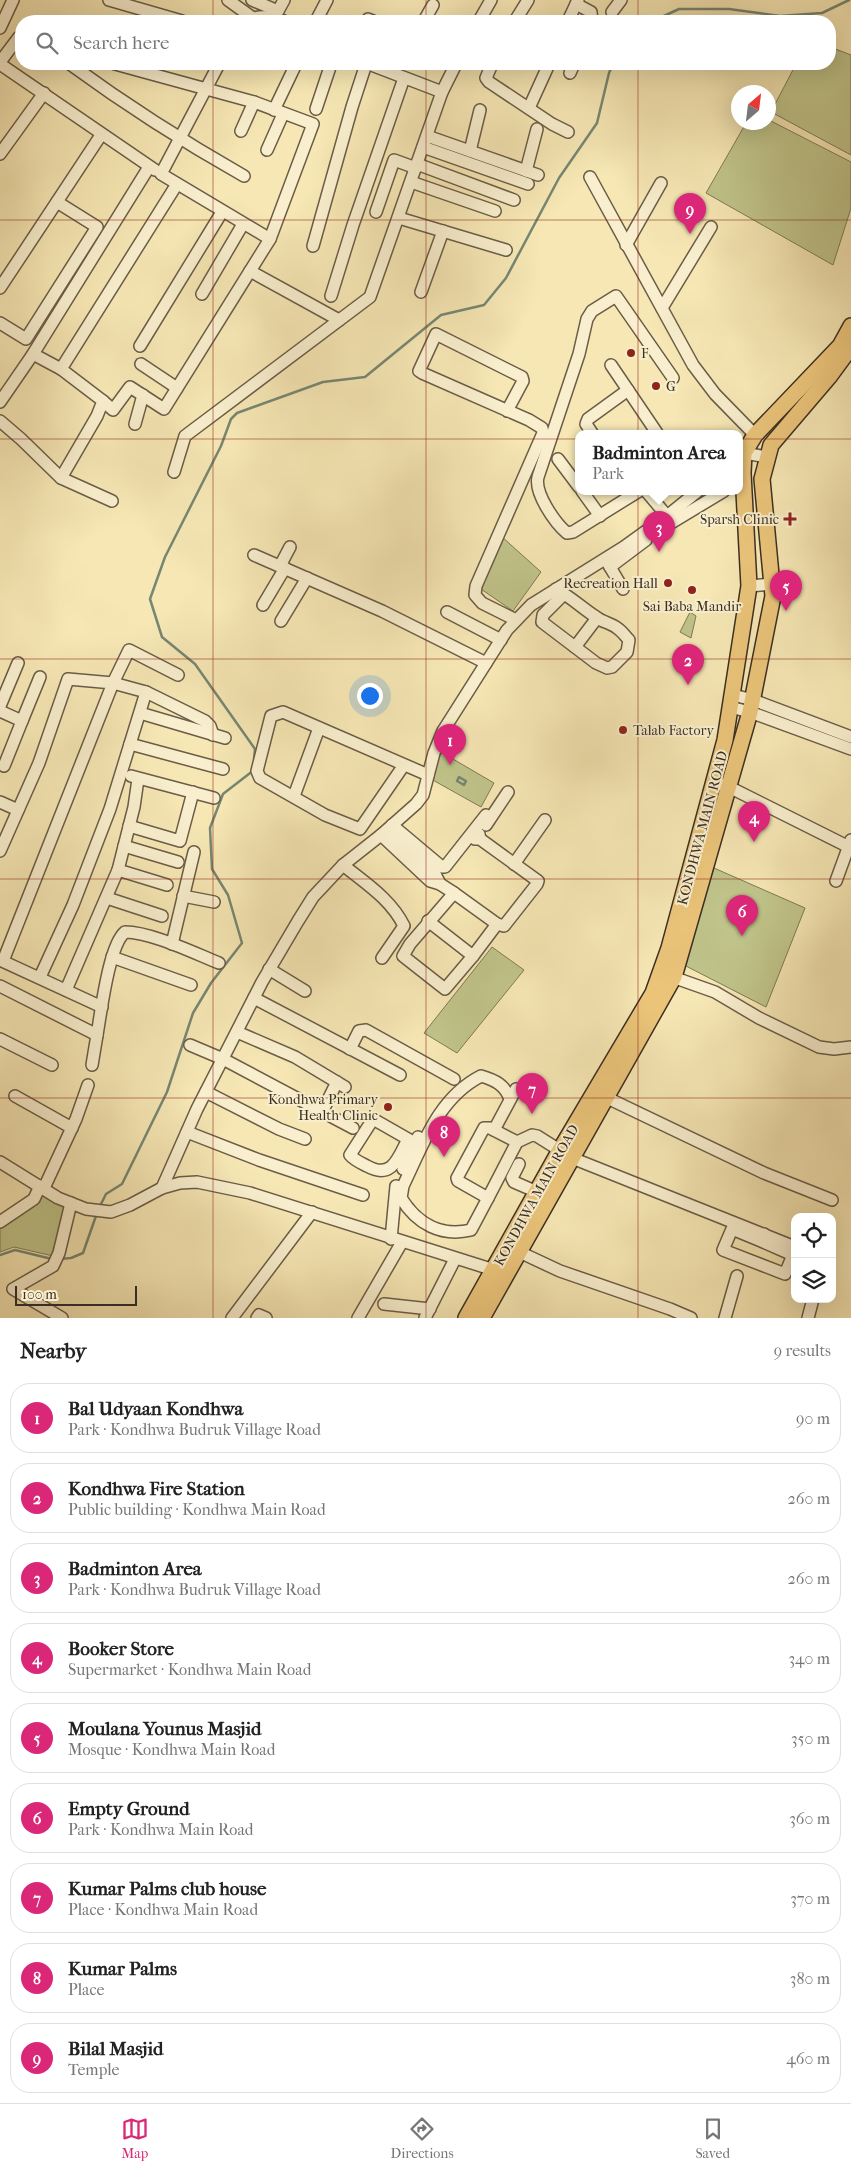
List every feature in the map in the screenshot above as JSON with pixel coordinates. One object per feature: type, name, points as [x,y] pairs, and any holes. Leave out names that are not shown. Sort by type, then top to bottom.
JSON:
[{"type":"main road","name":"KONDHWA MAIN ROAD","points":[[743,453],[755,435],[840,346],[851,326]]},
{"type":"main road","name":"KONDHWA MAIN ROAD","points":[[466,1318],[494,1270],[514,1249],[667,975],[729,787],[752,706],[773,596],[762,479],[770,444],[829,377],[851,347]]},
{"type":"main road","name":"KONDHWA MAIN ROAD","points":[[667,975],[680,911],[720,762],[731,701],[749,586],[742,495]]},
{"type":"main road","name":"KONDHWA MAIN ROAD","points":[[482,1318],[514,1249],[537,1192],[566,1154]]},
{"type":"street","points":[[13,0],[0,30],[15,36]]},
{"type":"street","points":[[109,0],[161,15]]},
{"type":"street","points":[[228,0],[244,15]]},
{"type":"street","points":[[252,0],[278,11],[284,0]]},
{"type":"street","points":[[319,15],[327,0]]},
{"type":"street","points":[[483,15],[491,0]]},
{"type":"street","points":[[519,15],[528,0]]},
{"type":"street","points":[[612,12],[620,0]]},
{"type":"street","points":[[427,15],[433,2]]},
{"type":"street","points":[[571,15],[577,2],[591,12],[591,15]]},
{"type":"street","points":[[15,44],[0,63],[149,167],[270,239]]},
{"type":"street","points":[[79,70],[180,139],[244,176]]},
{"type":"street","points":[[33,354],[61,368],[113,410],[130,387],[164,409],[270,239],[313,124],[254,102],[137,70]]},
{"type":"street","points":[[161,174],[216,70]]},
{"type":"street","points":[[267,150],[278,112],[294,70]]},
{"type":"street","points":[[316,109],[329,70]]},
{"type":"street","points":[[313,246],[350,115],[366,70]]},
{"type":"street","points":[[383,70],[442,92]]},
{"type":"street","points":[[174,472],[184,436],[366,301],[372,293],[442,92],[453,70]]},
{"type":"street","points":[[488,70],[486,78],[488,82],[552,124],[568,132]]},
{"type":"street","points":[[529,108],[546,70]]},
{"type":"street","points":[[331,296],[353,225],[404,78]]},
{"type":"street","points":[[0,154],[44,93]]},
{"type":"street","points":[[241,131],[254,102]]},
{"type":"street","points":[[470,151],[480,110]]},
{"type":"street","points":[[526,171],[537,128]]},
{"type":"street","points":[[0,288],[102,135]]},
{"type":"street","points":[[425,141],[470,151],[538,175]]},
{"type":"street","points":[[425,141],[528,184]]},
{"type":"street","points":[[376,212],[394,160],[417,166],[514,200]]},
{"type":"street","points":[[0,402],[33,354],[149,167]]},
{"type":"street","points":[[590,177],[693,365],[715,394],[755,435]]},
{"type":"street","points":[[411,182],[495,211]]},
{"type":"street","points":[[626,245],[661,183]]},
{"type":"street","points":[[61,368],[177,184]]},
{"type":"street","points":[[0,323],[26,340],[97,227],[57,202]]},
{"type":"street","points":[[140,346],[222,212]]},
{"type":"street","points":[[399,218],[506,250]]},
{"type":"street","points":[[202,294],[244,224]]},
{"type":"street","points":[[662,308],[711,227]]},
{"type":"street","points":[[422,292],[443,231]]},
{"type":"street","points":[[250,271],[340,320]]},
{"type":"street","points":[[629,495],[574,532],[567,533],[561,528],[538,492],[536,483],[579,354],[587,319],[592,311],[616,296],[673,378]]},
{"type":"street","points":[[506,410],[523,381],[522,377],[436,334],[419,371],[506,410],[538,424],[542,428],[543,433],[476,586],[475,595],[482,602],[516,620]]},
{"type":"street","points":[[141,364],[177,388]]},
{"type":"street","points":[[611,364],[655,430]]},
{"type":"street","points":[[590,430],[586,424],[588,419],[628,390]]},
{"type":"street","points":[[135,424],[143,395]]},
{"type":"street","points":[[60,478],[97,416],[103,401]]},
{"type":"street","points":[[0,421],[60,478],[112,501]]},
{"type":"street","points":[[743,455],[767,457]]},
{"type":"street","points":[[558,459],[575,482]]},
{"type":"street","points":[[585,495],[600,516]]},
{"type":"street","points":[[649,495],[667,516]]},
{"type":"street","points":[[607,563],[693,495]]},
{"type":"street","points":[[162,1188],[206,1092],[254,998],[313,897],[343,865],[416,804],[423,795],[434,753],[443,731],[501,640],[516,620],[531,605],[560,592],[717,495]]},
{"type":"street","points":[[263,605],[283,567],[290,547]]},
{"type":"street","points":[[254,555],[382,611],[486,664]]},
{"type":"street","points":[[607,563],[623,589]]},
{"type":"street","points":[[280,621],[307,578]]},
{"type":"street","points":[[749,586],[772,584]]},
{"type":"street","points":[[560,592],[578,602],[597,618],[616,627],[629,640],[627,652],[612,667],[607,668],[596,663],[545,626],[541,619],[560,592]]},
{"type":"street","points":[[447,612],[501,640]]},
{"type":"street","points":[[575,647],[597,618]]},
{"type":"street","points":[[102,1007],[1,960],[113,683],[129,650],[178,675]]},
{"type":"street","points":[[0,706],[18,663]]},
{"type":"street","points":[[4,766],[40,677]]},
{"type":"street","points":[[0,851],[39,763],[68,679],[113,683],[146,692],[205,721],[210,726],[213,735]]},
{"type":"street","points":[[40,977],[73,905],[122,774],[146,692]]},
{"type":"street","points":[[731,701],[851,737]]},
{"type":"street","points":[[752,706],[851,750]]},
{"type":"street","points":[[0,711],[22,721]]},
{"type":"street","points":[[404,765],[360,829],[325,815],[260,778],[257,771],[271,716],[283,712],[428,775]]},
{"type":"street","points":[[140,713],[225,738]]},
{"type":"street","points":[[294,796],[319,728]]},
{"type":"street","points":[[130,744],[223,769]]},
{"type":"street","points":[[720,762],[735,767]]},
{"type":"street","points":[[122,774],[214,798]]},
{"type":"street","points":[[66,990],[118,870],[138,779]]},
{"type":"street","points":[[714,782],[729,787],[850,845],[836,881]]},
{"type":"street","points":[[129,826],[180,841],[193,792]]},
{"type":"street","points":[[440,884],[508,792]]},
{"type":"street","points":[[0,802],[18,810]]},
{"type":"street","points":[[386,830],[446,867],[476,836],[486,814]]},
{"type":"street","points":[[514,864],[544,820]]},
{"type":"street","points":[[386,830],[430,881],[440,884],[497,924],[504,926],[538,881],[476,836]]},
{"type":"street","points":[[124,846],[178,862]]},
{"type":"street","points":[[172,944],[194,852]]},
{"type":"street","points":[[343,865],[386,900],[399,916],[404,926],[382,958]]},
{"type":"street","points":[[118,870],[168,885]]},
{"type":"street","points":[[454,893],[428,922],[402,956],[445,990],[497,924]]},
{"type":"street","points":[[183,896],[214,902]]},
{"type":"street","points":[[107,898],[162,916]]},
{"type":"street","points":[[428,922],[473,956]]},
{"type":"street","points":[[92,1065],[112,957],[119,936],[125,932],[133,932],[172,944],[219,963]]},
{"type":"street","points":[[112,957],[191,985]]},
{"type":"street","points":[[270,969],[305,991]]},
{"type":"street","points":[[667,975],[715,992],[758,1018],[819,1047],[834,1049],[851,1048]]},
{"type":"street","points":[[0,986],[97,1035]]},
{"type":"street","points":[[254,998],[400,1075]]},
{"type":"street","points":[[350,1049],[359,1031],[366,1030],[454,1078]]},
{"type":"street","points":[[237,1032],[295,1057],[341,1084],[322,1112]]},
{"type":"street","points":[[0,1039],[52,1066]]},
{"type":"street","points":[[190,1045],[223,1059],[352,1128]]},
{"type":"street","points":[[494,1130],[513,1094],[507,1091],[500,1083],[481,1076],[457,1092],[436,1118],[403,1186],[401,1198],[409,1211],[419,1220],[444,1231],[460,1232],[471,1230],[516,1142],[532,1135],[537,1136],[566,1154],[762,1238],[793,1255],[785,1274],[723,1250],[732,1229],[762,1238],[791,1247]]},
{"type":"street","points":[[0,1222],[34,1199],[42,1187],[72,1128],[88,1085]]},
{"type":"street","points":[[206,1092],[305,1140]]},
{"type":"street","points":[[601,1095],[764,1173],[832,1200]]},
{"type":"street","points":[[15,1096],[72,1128]]},
{"type":"street","points":[[372,1119],[414,1139],[392,1166],[381,1171],[376,1171],[350,1155],[372,1119]]},
{"type":"street","points":[[488,1198],[460,1183],[457,1178],[484,1128],[494,1130],[516,1142]]},
{"type":"street","points":[[187,1132],[259,1160],[363,1195]]},
{"type":"street","points":[[391,1239],[396,1186],[414,1139]]},
{"type":"street","points":[[0,1162],[58,1198],[86,1209],[106,1213],[130,1205],[162,1188],[180,1183],[197,1182],[250,1193],[494,1270]]},
{"type":"street","points":[[519,1164],[512,1178],[514,1182],[537,1192]]},
{"type":"street","points":[[62,1318],[12,1289],[56,1260],[72,1203]]},
{"type":"street","points":[[232,1318],[312,1212]]},
{"type":"street","points":[[358,1318],[402,1242]]},
{"type":"street","points":[[514,1249],[560,1271],[668,1313],[691,1318]]},
{"type":"street","points":[[384,1304],[428,1314],[455,1259]]},
{"type":"street","points":[[725,1318],[737,1276]]},
{"type":"street","points":[[808,1318],[812,1303]]},
{"type":"street","points":[[257,1318],[260,1315],[266,1318]]},
{"type":"green space","points":[[836,49],[851,55],[851,155],[776,115],[776,102],[793,70],[836,70]]},
{"type":"green space","points":[[776,124],[851,162],[851,208],[833,265],[706,193],[742,130],[776,130]]},
{"type":"green space","points":[[501,536],[541,572],[513,611],[478,587]]},
{"type":"green space","points":[[690,612],[696,616],[691,638],[680,632]]},
{"type":"green space","points":[[441,752],[494,783],[481,807],[431,779]]},
{"type":"green space","points":[[714,868],[805,908],[766,1007],[680,963]]},
{"type":"green space","points":[[492,947],[524,970],[457,1053],[424,1033]]},
{"type":"green space","points":[[41,1189],[74,1207],[53,1256],[14,1247],[0,1252],[0,1226]]},
{"type":"waterway","points":[[794,15],[822,13],[849,0]]},
{"type":"waterway","points":[[666,15],[679,9],[729,9],[773,15]]},
{"type":"waterway","points":[[254,759],[255,749],[195,664],[162,637],[150,599],[165,557],[221,446],[231,419],[237,413],[323,382],[365,377],[441,315],[484,305],[506,278],[559,178],[597,123],[610,70]]},
{"type":"waterway","points":[[99,1208],[106,1194],[122,1184],[167,1092],[193,1013],[211,983],[242,943],[228,895],[212,869],[210,828],[223,794],[254,770]]},
{"type":"waterway","points":[[459,777],[466,781],[464,785],[457,781],[459,777]]},
{"type":"waterway","points":[[59,1259],[71,1258],[83,1253],[97,1213]]},
{"type":"waterway","points":[[0,1255],[15,1250],[52,1259]]},
{"type":"place","name":"Bilal Masjid","points":[[690,234]]},
{"type":"place","name":"F","points":[[631,353]]},
{"type":"place","name":"G","points":[[656,386]]},
{"type":"place","name":"Sparsh Clinic","points":[[790,519]]},
{"type":"place","name":"Badminton Area","points":[[659,552]]},
{"type":"place","name":"Recreation Hall","points":[[668,583]]},
{"type":"place","name":"Sai Baba Mandir","points":[[692,590]]},
{"type":"place","name":"Moulana Younus Masjid","points":[[786,611]]},
{"type":"place","name":"Kondhwa Fire Station","points":[[688,685]]},
{"type":"place","name":"Talab Factory","points":[[623,730]]},
{"type":"place","name":"Bal Udyaan Kondhwa","points":[[450,765]]},
{"type":"place","name":"Booker Store","points":[[754,842]]},
{"type":"place","name":"Empty Ground","points":[[742,936]]},
{"type":"place","name":"Kondhwa Primary Health Clinic","points":[[388,1107]]},
{"type":"place","name":"Kumar Palms club house","points":[[532,1114]]},
{"type":"place","name":"Kumar Palms","points":[[444,1157]]}]
